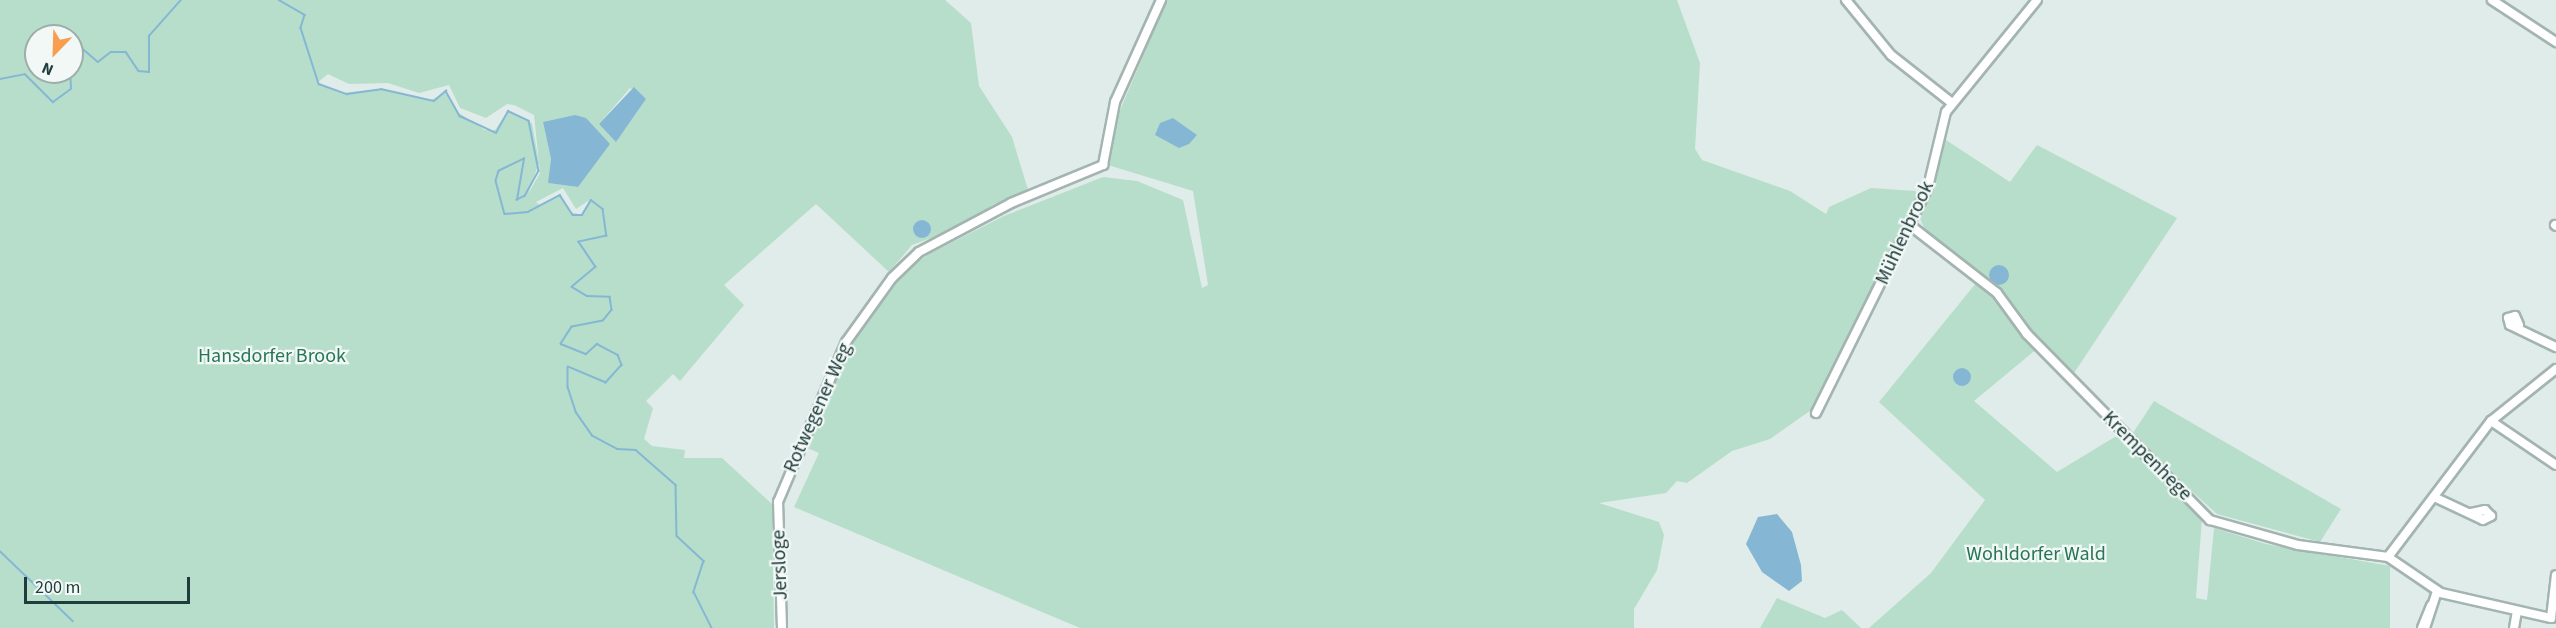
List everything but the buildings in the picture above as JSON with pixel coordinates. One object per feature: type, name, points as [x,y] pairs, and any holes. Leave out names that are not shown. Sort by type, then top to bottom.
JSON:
[{"type":"street","name":"Rotwegener Weg","points":[[778,501],[846,342],[906,262],[1002,208],[1104,163],[1115,102],[1161,0]]},
{"type":"street","points":[[1846,0],[1891,55],[1952,103]]},
{"type":"street","name":"Mühlenbrook","points":[[1816,413],[1911,226],[1952,103],[2037,0]]},
{"type":"street","points":[[2492,0],[2556,42]]},
{"type":"street","name":"Krempenhege","points":[[1911,226],[1997,294],[2027,334],[2210,520],[2298,545],[2388,557],[2437,591],[2551,618],[2556,575]]},
{"type":"street","points":[[2519,325],[2556,347]]},
{"type":"street","points":[[2388,557],[2491,421],[2556,369]]},
{"type":"street","points":[[2491,421],[2556,465]]},
{"type":"street","points":[[2434,497],[2471,513]]},
{"type":"street","name":"Jersloge","points":[[778,501],[782,628]]},
{"type":"street","points":[[2423,628],[2437,591]]},
{"type":"street","points":[[2514,628],[2517,611]]},
{"type":"green space","name":"Hansdorfer Brook","points":[[0,0],[945,0],[971,23],[979,86],[1012,137],[1029,193],[994,204],[958,228],[912,245],[889,272],[816,204],[724,285],[744,305],[680,381],[673,374],[646,401],[653,408],[644,439],[652,446],[685,450],[684,458],[722,458],[772,504],[774,628],[0,628]],"holes":[[[328,74],[349,84],[388,83],[419,93],[449,85],[460,108],[486,118],[507,104],[514,105],[534,115],[539,163],[532,123],[508,111],[495,130],[485,130],[459,113],[446,91],[430,101],[381,89],[342,93],[317,83]],[[630,88],[646,99],[616,141],[599,124]],[[543,122],[578,187],[549,183],[551,159]],[[539,163],[540,173],[528,194]],[[563,188],[576,209],[591,199],[582,215],[570,212],[560,195],[541,206],[536,202]]]},
{"type":"green space","points":[[1167,0],[1677,0],[1700,63],[1695,149],[1702,160],[1790,191],[1826,214],[1829,207],[1871,188],[1915,191],[1921,197],[1814,408],[1770,439],[1732,451],[1687,483],[1677,481],[1666,493],[1599,503],[1659,522],[1664,535],[1657,570],[1634,609],[1634,628],[1080,628],[794,507],[819,453],[805,447],[851,345],[908,268],[931,253],[1004,216],[1103,177],[1137,181],[1183,200],[1202,288],[1208,285],[1193,191],[1108,165],[1115,122]]},
{"type":"green space","name":"Wohldorfer Wald","points":[[1943,138],[2010,182],[2037,145],[2177,218],[2072,376],[2044,343],[1974,401],[2057,472],[2118,435],[2202,518],[2196,598],[2207,600],[2214,528],[2266,544],[2390,566],[2390,628],[1869,628],[1931,573],[1985,500],[1879,402],[1981,277],[1927,235],[1919,216]]},
{"type":"green space","points":[[2154,401],[2341,509],[2320,542],[2217,514],[2131,436]]},
{"type":"green space","points":[[1777,598],[1825,618],[1842,610],[1861,628],[1760,628]]},
{"type":"water","points":[[634,87],[646,99],[616,142],[599,124]]},
{"type":"water","points":[[575,115],[586,118],[610,144],[578,187],[548,183],[551,159],[543,122]]},
{"type":"water","points":[[1173,118],[1197,135],[1189,144],[1179,148],[1155,135],[1160,123]]},
{"type":"water","points":[[918,220],[926,220],[931,225],[929,236],[918,238],[913,233],[913,225]]},
{"type":"water","points":[[1995,265],[2003,265],[2009,271],[2009,279],[2003,285],[1995,285],[1989,279],[1989,271]]},
{"type":"water","points":[[1958,368],[1966,368],[1971,373],[1969,384],[1958,386],[1953,381],[1953,373]]},
{"type":"water","points":[[1777,514],[1792,532],[1801,565],[1802,581],[1789,591],[1762,572],[1746,544],[1758,517]]},
{"type":"waterway","points":[[84,50],[98,62],[111,52],[126,52],[139,71],[149,72],[149,36],[181,0]]},
{"type":"waterway","points":[[279,0],[305,15],[301,28],[319,84],[347,94],[381,89],[434,101],[446,91],[460,116],[496,133],[508,111],[529,121],[539,171],[525,196],[517,200],[524,159],[499,171],[496,181],[505,214],[528,212],[560,195],[573,215],[582,215],[591,200],[603,209],[607,236],[579,242],[596,267],[572,287],[587,296],[610,297],[612,310],[603,321],[572,327],[561,344],[586,354],[597,344],[618,355],[622,365],[606,383],[568,367],[568,387],[576,412],[593,436],[617,449],[636,450],[676,485],[677,536],[704,561],[694,592],[712,628]]},
{"type":"waterway","points":[[0,79],[24,74]]},
{"type":"waterway","points":[[35,84],[53,102],[71,89],[71,84]]},
{"type":"waterway","points":[[0,551],[73,621]]}]
